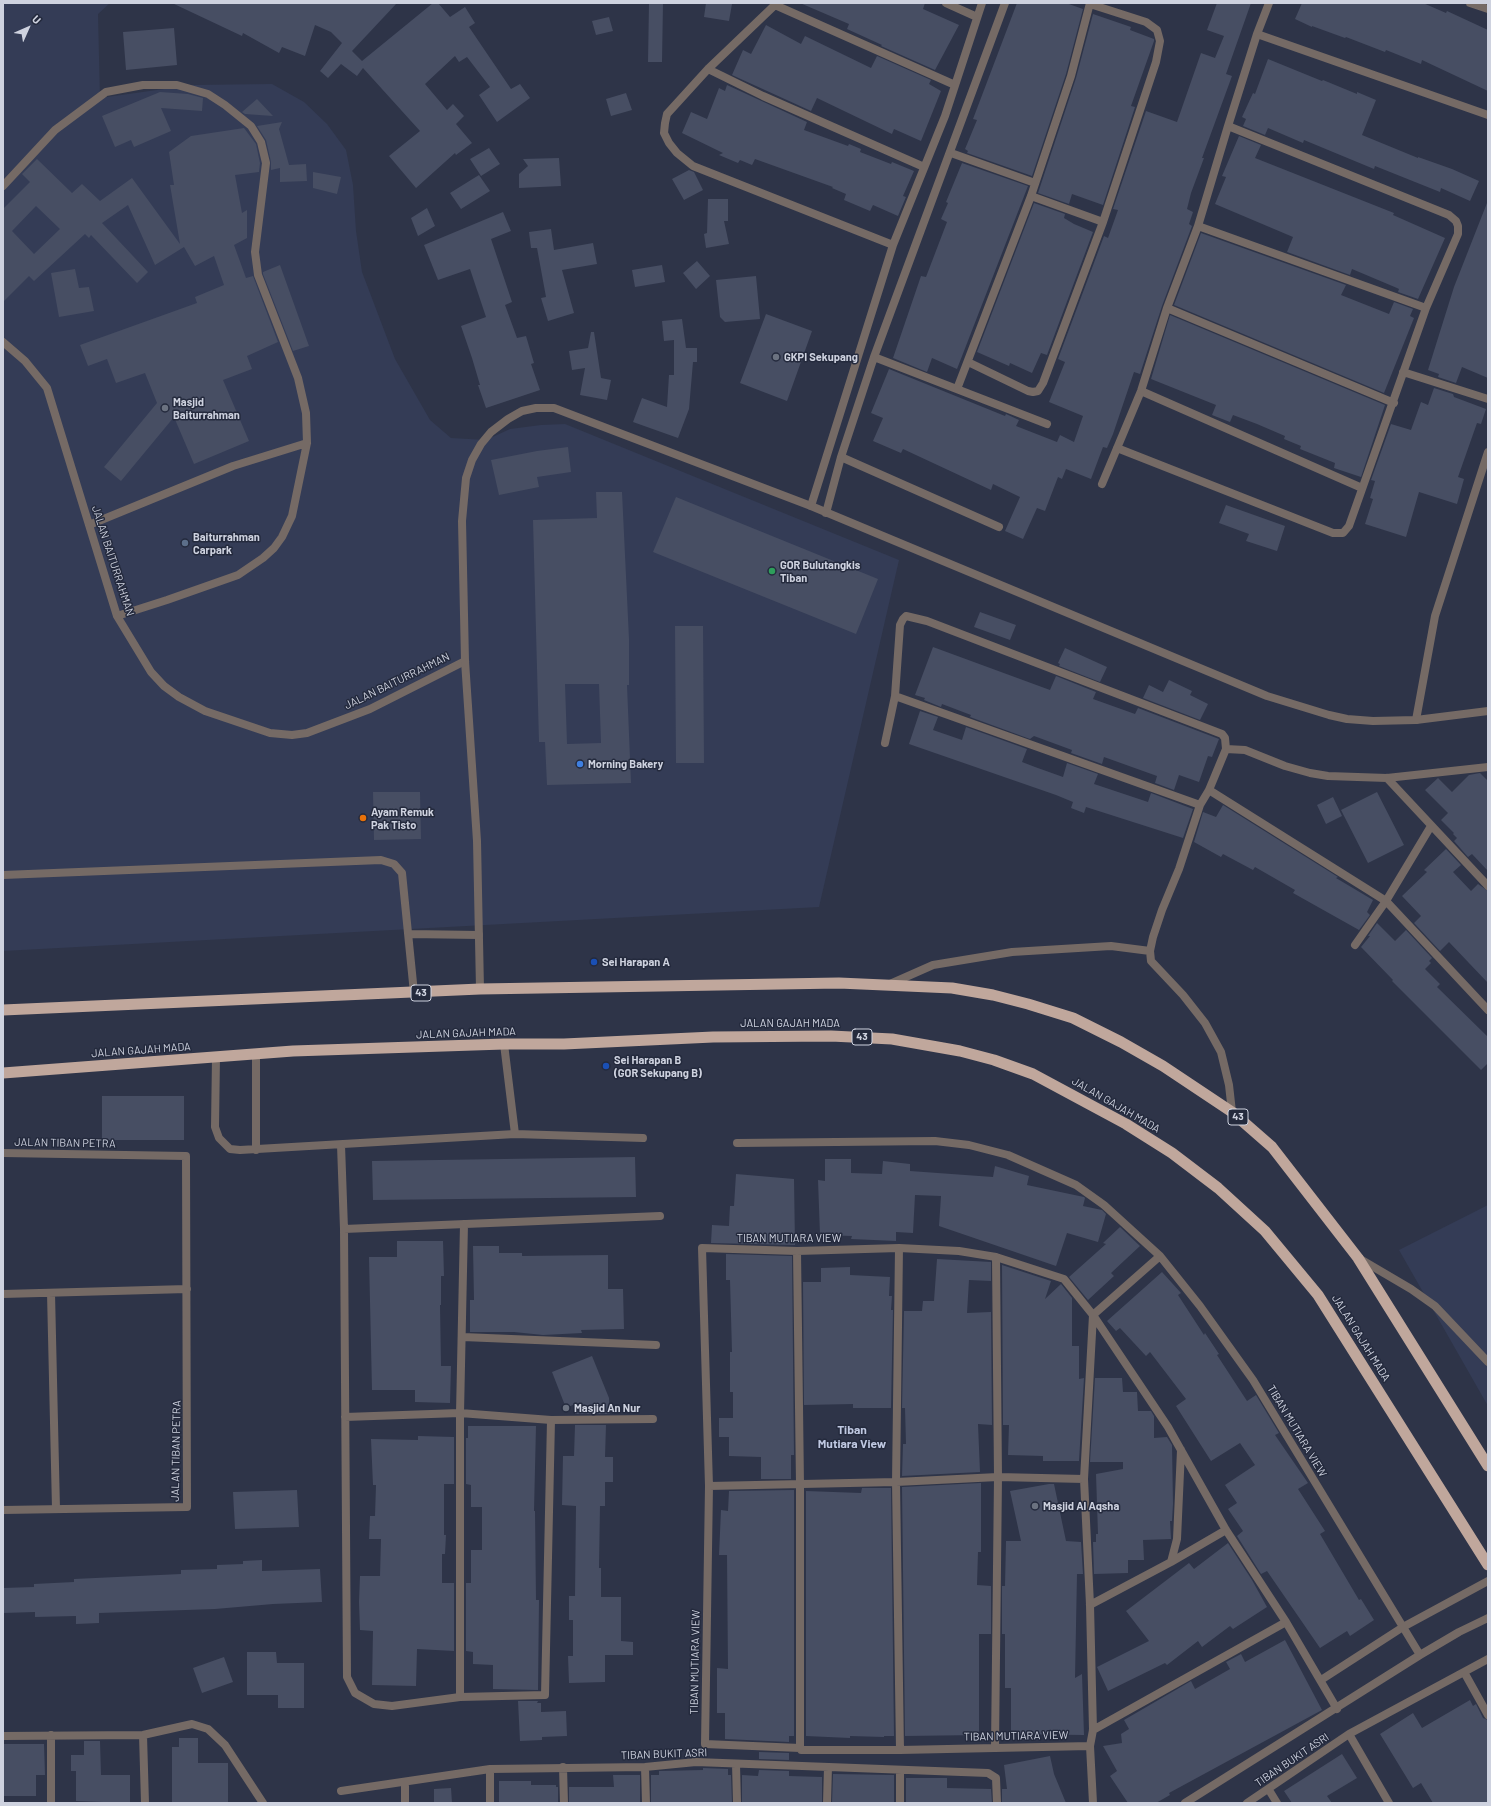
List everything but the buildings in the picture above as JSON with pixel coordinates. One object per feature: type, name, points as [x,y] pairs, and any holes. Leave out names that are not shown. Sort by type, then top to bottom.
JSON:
[{"type":"highway","name":"43","points":[[3,1010],[480,990],[839,983],[889,984],[952,988],[993,995],[1028,1004],[1073,1018],[1121,1042],[1162,1066],[1232,1112],[1272,1147],[1358,1258],[1488,1466]]},
{"type":"highway","name":"JALAN GAJAH MADA","points":[[3,1073],[293,1051],[504,1044],[564,1044],[713,1037],[892,1038],[960,1051],[994,1060],[1033,1074],[1126,1124],[1172,1153],[1218,1188],[1265,1232],[1318,1294],[1488,1565]]},
{"type":"street","points":[[946,3],[977,17]]},
{"type":"street","points":[[811,506],[893,245],[955,85],[982,3]]},
{"type":"street","points":[[826,513],[841,457],[874,357],[951,153],[1005,3]]},
{"type":"street","points":[[1102,484],[1141,391],[1167,308],[1198,226],[1257,34],[1269,3]]},
{"type":"street","points":[[1470,3],[1488,9]]},
{"type":"street","points":[[893,245],[693,166],[677,153],[669,143],[664,133],[667,114],[708,69],[776,4],[955,85]]},
{"type":"street","points":[[957,389],[1031,196],[1071,76],[1090,4],[1154,26],[1157,30],[1160,41],[1156,62],[1103,222],[1043,383],[1038,391],[1028,391],[968,362]]},
{"type":"street","points":[[1257,34],[1488,115]]},
{"type":"street","points":[[708,69],[763,96],[924,167]]},
{"type":"street","points":[[3,186],[54,130],[106,92],[143,85],[177,85],[208,94],[225,105],[251,126],[261,142],[266,163],[255,252],[258,275],[298,378],[306,413],[306,443],[292,516],[282,537],[269,553],[238,575],[117,616]]},
{"type":"street","points":[[1117,448],[1333,533],[1343,533],[1349,526],[1394,403],[1403,372],[1426,308],[1458,234],[1458,226],[1456,221],[1449,216],[1228,126]]},
{"type":"street","points":[[951,153],[1035,183]]},
{"type":"street","points":[[1031,196],[1103,222]]},
{"type":"street","points":[[1198,226],[1426,308]]},
{"type":"street","points":[[1167,308],[1394,403]]},
{"type":"street","name":"JALAN BAITURRAHMAN","points":[[3,342],[25,361],[47,388],[117,616],[151,672],[164,686],[179,697],[205,711],[270,733],[292,736],[307,733],[370,709],[465,661]]},
{"type":"street","points":[[874,357],[1047,424]]},
{"type":"street","points":[[1403,372],[1488,399]]},
{"type":"street","points":[[1141,391],[1362,488]]},
{"type":"street","points":[[480,990],[477,841],[465,661],[462,522],[466,478],[475,454],[491,432],[508,419],[522,411],[536,408],[554,408],[811,506],[1267,696],[1347,719],[1389,721],[1416,720],[1488,711]]},
{"type":"street","points":[[89,525],[233,466],[306,443]]},
{"type":"street","points":[[1416,720],[1435,616],[1488,452]]},
{"type":"street","points":[[841,457],[999,527]]},
{"type":"street","points":[[885,743],[895,696],[900,625],[906,616],[1222,734],[1225,738],[1226,749],[1209,790],[1200,805],[1179,869],[1162,910],[1150,951],[1151,961],[1183,995],[1205,1023],[1220,1052],[1229,1084],[1232,1112]]},
{"type":"street","points":[[895,696],[1200,805]]},
{"type":"street","points":[[1226,749],[1245,750],[1285,766],[1310,773],[1387,778],[1488,766]]},
{"type":"street","points":[[1387,778],[1430,826],[1488,886]]},
{"type":"street","points":[[1209,790],[1386,901],[1488,1010]]},
{"type":"street","points":[[1355,945],[1386,901],[1430,826]]},
{"type":"street","points":[[3,876],[381,860],[394,864],[402,872],[414,993]]},
{"type":"street","points":[[409,934],[479,935]]},
{"type":"street","points":[[889,984],[933,966],[1012,952],[1111,946],[1150,951]]},
{"type":"street","points":[[504,1044],[515,1134]]},
{"type":"street","points":[[256,1054],[256,1150]]},
{"type":"street","points":[[216,1057],[215,1127],[219,1138],[230,1149],[256,1150],[515,1134],[643,1138]]},
{"type":"street","name":"TIBAN MUTIARA VIEW","points":[[737,1143],[935,1141],[969,1145],[1008,1155],[1076,1185],[1104,1206],[1160,1256],[1200,1306],[1253,1380],[1420,1655]]},
{"type":"street","points":[[341,1144],[344,1229],[347,1677],[355,1693],[374,1704],[392,1706],[460,1697],[545,1695],[551,1420]]},
{"type":"street","name":"JALAN TIBAN PETRA","points":[[3,1153],[186,1156],[187,1289],[187,1507],[3,1510]]},
{"type":"street","points":[[344,1229],[660,1216]]},
{"type":"street","points":[[460,1697],[460,1413],[463,1337],[464,1224]]},
{"type":"street","name":"TIBAN MUTIARA VIEW","points":[[1090,1746],[900,1750],[801,1750],[800,1748],[705,1744],[709,1486],[702,1248],[797,1251],[899,1248],[959,1251],[996,1257],[1064,1279],[1093,1315],[1168,1427],[1226,1530],[1286,1622],[1321,1680],[1336,1709]]},
{"type":"street","points":[[899,1248],[896,1482],[900,1750]]},
{"type":"street","points":[[797,1251],[800,1485],[800,1748]]},
{"type":"street","points":[[1093,1803],[1090,1746],[1093,1730],[1090,1605],[1084,1479],[1093,1315],[1160,1256]]},
{"type":"street","points":[[995,1747],[998,1477],[996,1257]]},
{"type":"street","points":[[1358,1258],[1411,1289],[1434,1306],[1488,1362]]},
{"type":"street","points":[[3,1294],[187,1289]]},
{"type":"street","points":[[51,1293],[56,1509]]},
{"type":"street","points":[[463,1337],[656,1345]]},
{"type":"street","points":[[346,1417],[460,1413],[551,1420],[653,1419]]},
{"type":"street","points":[[1171,1562],[1177,1539],[1181,1449]]},
{"type":"street","points":[[709,1486],[800,1485],[998,1477],[1084,1479]]},
{"type":"street","points":[[1090,1605],[1171,1562],[1226,1530]]},
{"type":"street","points":[[1321,1680],[1403,1628],[1488,1580]]},
{"type":"street","points":[[1093,1730],[1286,1622]]},
{"type":"street","points":[[1185,1803],[1420,1655],[1459,1632],[1487,1622]]},
{"type":"street","name":"TIBAN BUKIT ASRI","points":[[1247,1803],[1269,1790],[1349,1734],[1488,1659]]},
{"type":"street","points":[[1464,1672],[1488,1715]]},
{"type":"street","points":[[3,1736],[143,1735],[192,1724],[208,1729],[225,1744],[263,1803]]},
{"type":"street","points":[[1349,1734],[1389,1803]]},
{"type":"street","points":[[51,1803],[52,1735]]},
{"type":"street","points":[[143,1735],[145,1803]]},
{"type":"street","name":"TIBAN BUKIT ASRI","points":[[341,1791],[490,1770],[645,1767],[696,1762],[900,1771],[988,1773],[996,1778],[997,1803]]},
{"type":"street","points":[[736,1764],[737,1803]]},
{"type":"street","points":[[645,1767],[646,1803]]},
{"type":"street","points":[[827,1803],[828,1767]]},
{"type":"street","points":[[563,1768],[564,1803]]},
{"type":"street","points":[[490,1770],[490,1803]]},
{"type":"street","points":[[900,1771],[900,1803]]},
{"type":"street","points":[[405,1782],[405,1803]]},
{"type":"street","points":[[1269,1790],[1277,1803]]},
{"type":"shaded area","points":[[3,3],[110,3],[98,14],[100,98],[192,85],[272,84],[304,102],[327,124],[346,150],[353,185],[356,231],[362,272],[395,359],[430,420],[451,438],[486,440],[510,429],[565,424],[899,560],[819,907],[3,951]]},
{"type":"shaded area","points":[[1488,1205],[1488,1406],[1399,1250]]},
{"type":"place","name":"GKPI Sekupang","points":[[776,357]]},
{"type":"place","name":"Masjid Baiturrahman","points":[[165,408]]},
{"type":"place","name":"Baiturrahman Carpark","points":[[185,543]]},
{"type":"place","name":"GOR Bulutangkis Tiban","points":[[772,571]]},
{"type":"place","name":"Morning Bakery","points":[[580,764]]},
{"type":"place","name":"Ayam Remuk Pak Tisto","points":[[363,818]]},
{"type":"place","name":"Sei Harapan A","points":[[594,962]]},
{"type":"place","name":"Sei Harapan B (GOR Sekupang B)","points":[[606,1066]]},
{"type":"place","name":"Masjid An Nur","points":[[566,1408]]},
{"type":"place","name":"Masjid Al Aqsha","points":[[1035,1506]]},
{"type":"district","name":"Tiban Mutiara View","points":[[852,1437]]}]
